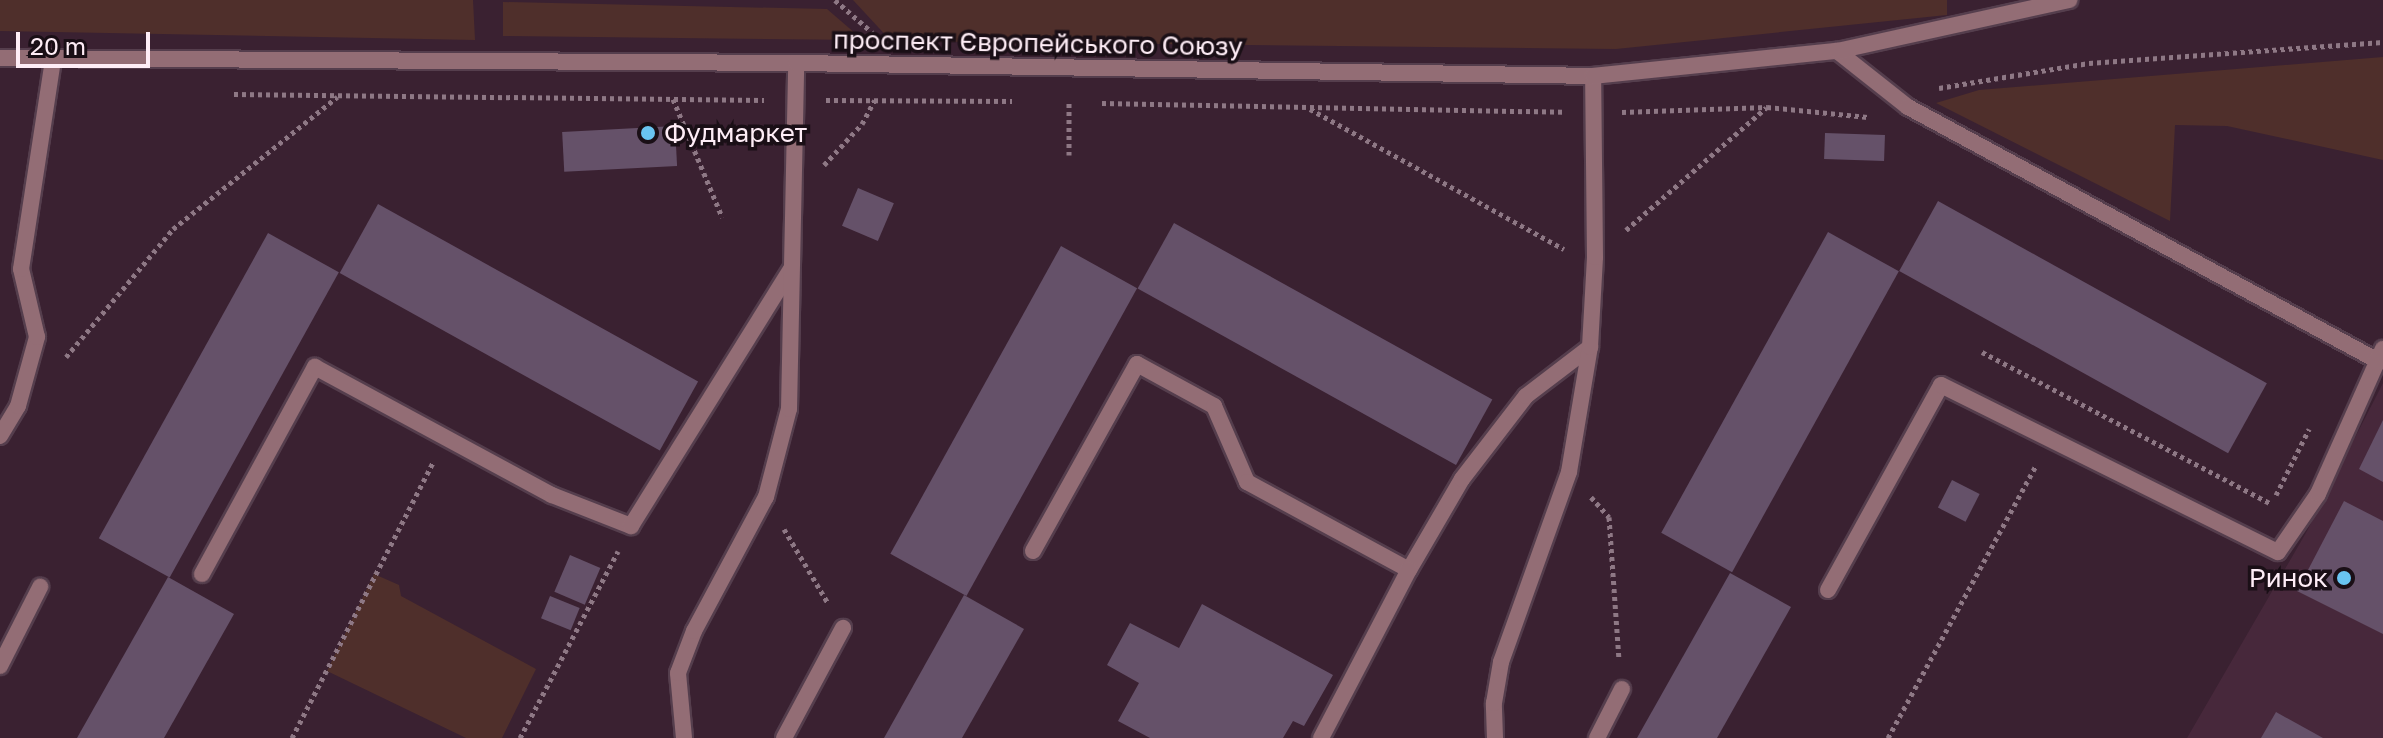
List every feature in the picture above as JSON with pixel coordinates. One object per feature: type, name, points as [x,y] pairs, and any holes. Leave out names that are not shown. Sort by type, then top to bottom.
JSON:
[{"type":"street","name":"проспект Європейського Союзу","points":[[0,58],[796,63],[1593,76],[1837,51],[2069,0]]},
{"type":"street","points":[[1828,590],[1941,385],[2278,552],[2318,494],[2381,355],[1908,107],[1837,51]]},
{"type":"street","points":[[0,436],[18,406],[37,337],[21,269],[53,60]]},
{"type":"street","points":[[684,738],[678,673],[694,631],[766,497],[789,409],[796,63]]},
{"type":"street","points":[[1495,738],[1494,703],[1501,662],[1569,472],[1590,347],[1595,257],[1593,76]]},
{"type":"street","points":[[202,574],[315,367],[552,495],[631,526],[791,269]]},
{"type":"street","points":[[1321,738],[1409,570],[1462,479],[1526,396],[1590,347]]},
{"type":"street","points":[[1033,551],[1137,364],[1214,406],[1247,482],[1409,570]]},
{"type":"street","points":[[0,666],[40,587]]},
{"type":"street","points":[[784,738],[843,628]]},
{"type":"street","points":[[1597,738],[1622,689]]},
{"type":"path","points":[[835,0],[880,39]]},
{"type":"path","points":[[59,364],[173,229],[338,96]]},
{"type":"path","points":[[673,99],[722,217]]},
{"type":"path","points":[[793,203],[862,124],[875,100]]},
{"type":"path","points":[[1069,102],[1069,155]]},
{"type":"path","points":[[1595,257],[1767,107]]},
{"type":"path","points":[[1309,108],[1577,256]]},
{"type":"path","points":[[1982,352],[2270,507],[2311,426]]},
{"type":"path","points":[[1887,738],[2072,401]]},
{"type":"path","points":[[292,738],[447,437]]},
{"type":"path","points":[[1569,472],[1609,517],[1622,689]]},
{"type":"path","points":[[766,497],[843,628]]},
{"type":"path","points":[[520,738],[631,526]]},
{"type":"shaded area","points":[[0,0],[473,0],[475,40],[0,31]]},
{"type":"shaded area","points":[[853,0],[1947,0],[1947,15],[1616,49],[891,41]]},
{"type":"shaded area","points":[[503,2],[827,9],[863,40],[503,36]]},
{"type":"shaded area","points":[[2383,57],[2383,160],[2227,126],[2175,125],[2170,221],[1936,103],[1979,90]]},
{"type":"shaded area","points":[[2383,383],[2383,738],[2187,738],[2307,531]]},
{"type":"shaded area","points":[[374,574],[399,585],[401,596],[536,669],[502,738],[466,738],[327,671]]},
{"type":"building","points":[[675,126],[677,166],[564,172],[562,132]]},
{"type":"building","points":[[1825,133],[1885,135],[1884,161],[1824,159]]},
{"type":"building","points":[[858,188],[894,203],[878,241],[842,226]]},
{"type":"building","points":[[1938,201],[2267,383],[2228,453],[1899,271]]},
{"type":"building","points":[[378,204],[698,381],[660,451],[340,273]]},
{"type":"building","points":[[1174,223],[1492,399],[1456,465],[1138,289]]},
{"type":"building","points":[[1828,232],[1899,271],[1732,572],[1661,533]]},
{"type":"building","points":[[268,233],[339,272],[170,578],[99,538]]},
{"type":"building","points":[[1061,246],[1137,288],[966,596],[890,554]]},
{"type":"building","points":[[2383,420],[2383,482],[2359,469]]},
{"type":"building","points":[[1952,480],[1980,494],[1966,522],[1938,508]]},
{"type":"building","name":"Ринок","points":[[2344,501],[2383,521],[2383,634],[2297,591]]},
{"type":"building","points":[[570,555],[600,568],[585,605],[554,592]]},
{"type":"building","points":[[1730,573],[1791,607],[1717,738],[1637,738]]},
{"type":"building","points":[[168,577],[234,614],[164,738],[77,738]]},
{"type":"building","points":[[964,595],[1024,629],[962,738],[884,738]]},
{"type":"building","points":[[550,596],[580,608],[571,630],[541,618]]},
{"type":"building","points":[[1202,604],[1333,675],[1304,726],[1293,721],[1283,738],[1150,738],[1118,721],[1139,683],[1107,665],[1130,623],[1179,648]]},
{"type":"building","points":[[2276,712],[2323,738],[2261,738]]},
{"type":"place","name":"Фудмаркет","points":[[648,133]]},
{"type":"place","name":"Ринок","points":[[2344,578]]}]
